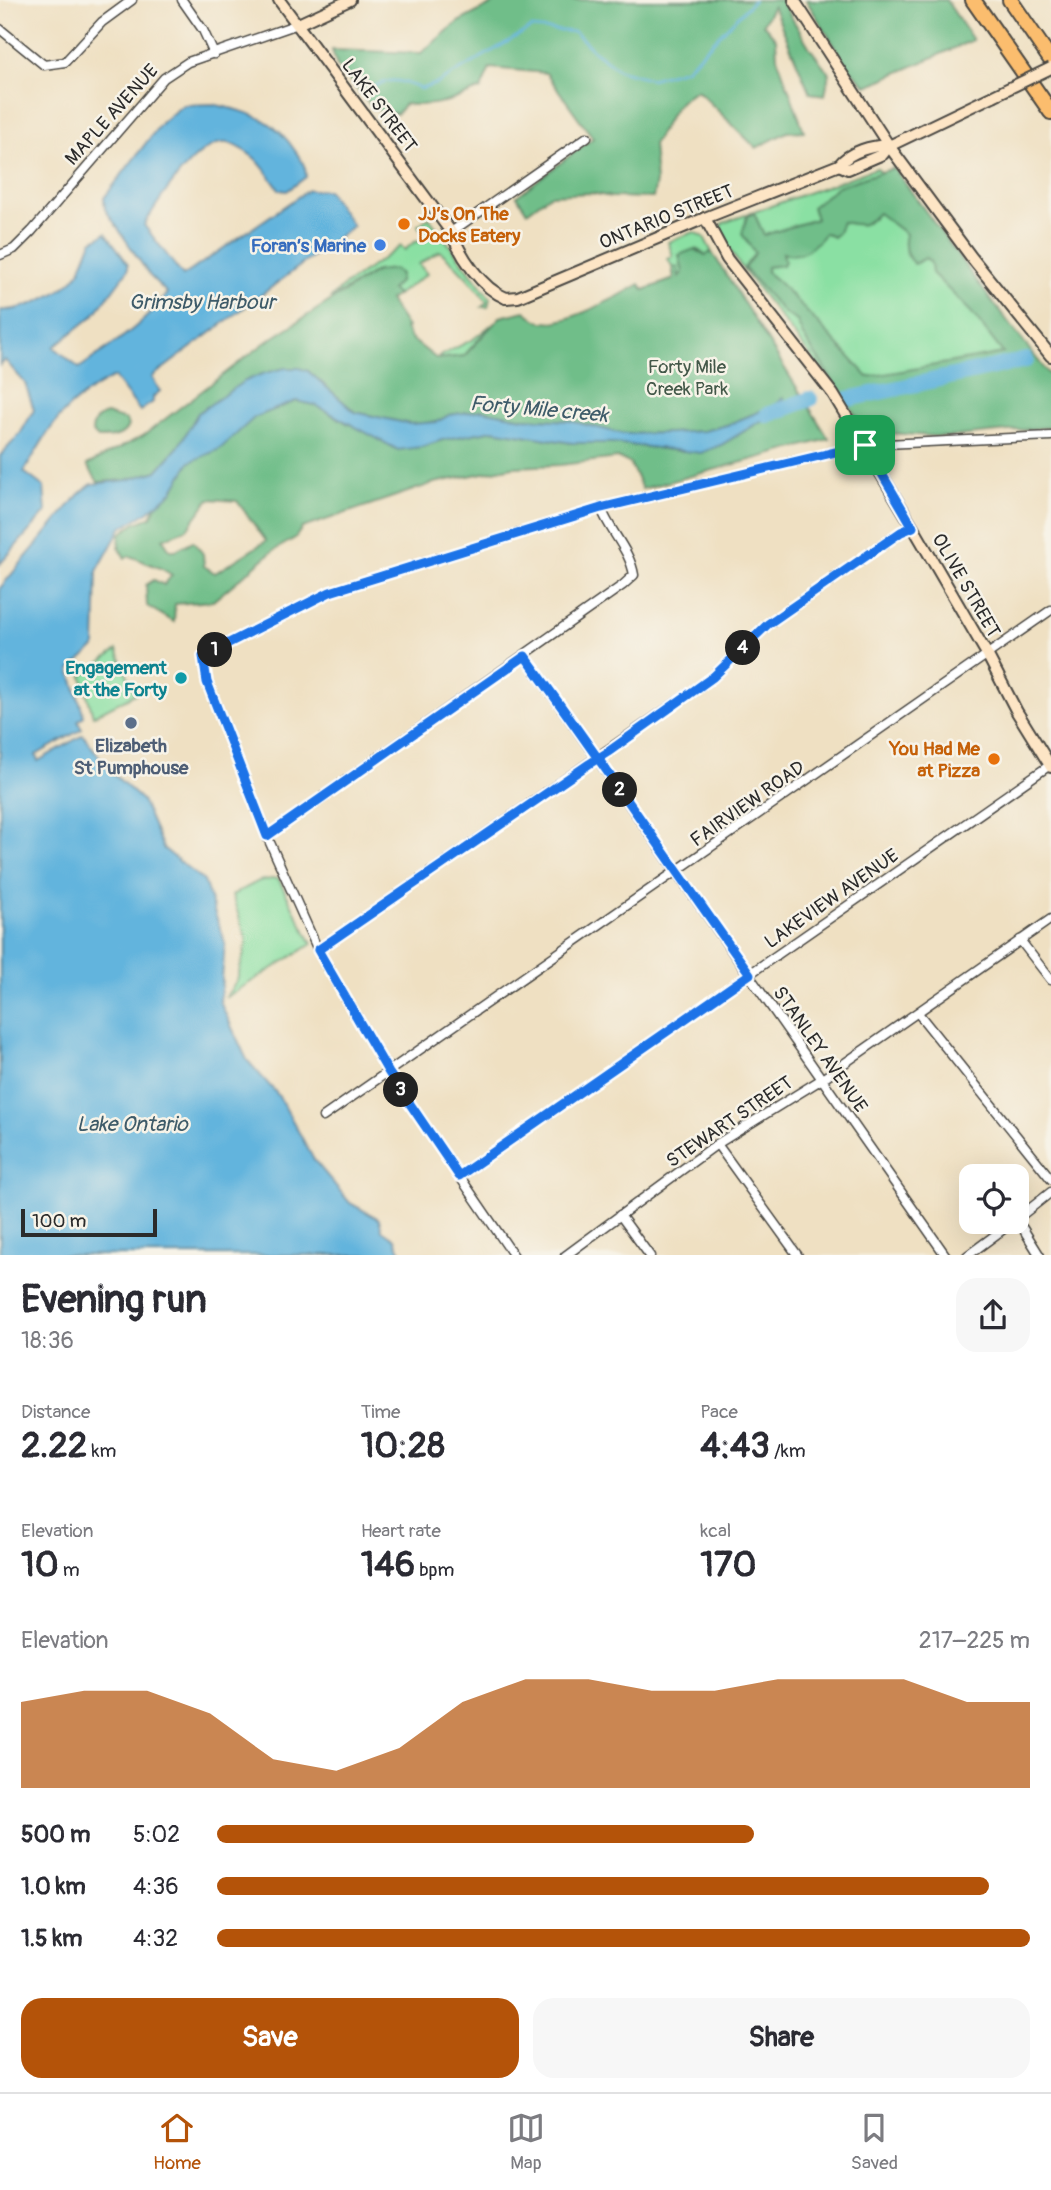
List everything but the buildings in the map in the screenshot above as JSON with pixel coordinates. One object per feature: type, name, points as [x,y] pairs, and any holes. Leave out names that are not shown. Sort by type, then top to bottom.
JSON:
[{"type":"highway","points":[[973,0],[1051,112]]},
{"type":"highway","points":[[1010,0],[1051,60]]},
{"type":"street","points":[[0,30],[44,65],[65,62],[102,22],[132,0]]},
{"type":"street","points":[[182,0],[203,30],[214,54]]},
{"type":"street","name":"LAKE STREET","points":[[279,0],[451,232],[462,240],[506,298]]},
{"type":"street","name":"MAPLE AVENUE","points":[[0,255],[14,249],[32,231],[164,78],[188,62],[298,24],[350,0]]},
{"type":"street","points":[[793,0],[889,146],[972,258],[1051,356]]},
{"type":"street","name":"ONTARIO STREET","points":[[506,298],[518,297],[839,165],[844,159],[878,144],[889,146],[1051,68]]},
{"type":"street","points":[[451,232],[587,136]]},
{"type":"street","name":"OLIVE STREET","points":[[705,218],[727,259],[820,376],[865,445],[987,654],[1017,712],[1051,765]]},
{"type":"street","points":[[514,1255],[389,1073],[318,950],[267,836],[207,682],[203,656],[330,592],[601,508],[865,445],[1051,436]]},
{"type":"street","points":[[267,836],[525,656],[634,575],[632,561],[605,519],[601,508]]},
{"type":"street","points":[[318,950],[713,677],[768,624],[901,532],[913,527]]},
{"type":"street","name":"FAIRVIEW ROAD","points":[[323,1117],[1051,610]]},
{"type":"street","name":"STANLEY AVENUE","points":[[525,656],[946,1255]]},
{"type":"street","name":"LAKEVIEW AVENUE","points":[[459,1176],[1051,765]]},
{"type":"street","name":"STEWART STREET","points":[[565,1255],[717,1144],[822,1079],[1051,919]]},
{"type":"street","points":[[1020,940],[1051,980]]},
{"type":"street","points":[[918,1013],[1051,1179]]},
{"type":"street","points":[[717,1144],[798,1255]]},
{"type":"street","points":[[1029,1209],[1051,1192]]},
{"type":"street","points":[[620,1215],[650,1255]]},
{"type":"street","points":[[967,1255],[996,1234]]},
{"type":"street","points":[[1025,1234],[1040,1255]]},
{"type":"green space","points":[[500,0],[781,0],[810,48],[829,73],[825,95],[810,93],[773,6],[763,24],[776,39],[777,57],[804,131],[787,132],[756,148],[697,90],[676,107],[653,144],[656,182],[653,198],[611,197],[591,193],[550,195],[527,212],[517,196],[593,138],[546,73],[490,68],[481,89],[444,102],[405,104],[397,114],[374,109],[337,66],[332,50],[421,53],[458,22]]},
{"type":"green space","points":[[806,0],[946,0],[973,40],[867,86],[849,69]]},
{"type":"green space","points":[[877,168],[1051,384],[1051,418],[871,433],[741,267],[718,232],[723,223]]},
{"type":"green space","points":[[894,168],[1051,377],[1051,427],[947,437],[872,432],[860,422],[803,336],[797,321],[784,313],[744,268],[755,253],[742,234],[747,216],[754,213],[764,235],[816,219],[812,207],[838,186]],"holes":[[[878,213],[906,234],[906,251],[911,261],[914,264],[926,258],[931,263],[932,273],[971,312],[1003,353],[868,377],[767,272],[767,267],[783,265],[783,253],[802,253],[825,233],[833,237],[838,233],[842,222],[863,224]]]},
{"type":"green space","points":[[429,218],[490,298],[488,307],[482,307],[487,302],[482,295],[440,251],[419,264],[427,274],[397,295],[376,271],[330,299],[342,287],[401,246],[405,250],[414,242],[424,241],[425,237],[418,225]]},
{"type":"green space","points":[[694,232],[704,237],[717,262],[697,249],[679,255],[683,272],[679,278],[678,269],[672,266],[668,259],[673,256],[668,242]]},
{"type":"green space","name":"Forty Mile Creek Park","points":[[694,249],[706,255],[711,252],[829,439],[642,489],[630,463],[618,458],[513,467],[434,483],[302,528],[295,538],[273,551],[213,601],[175,604],[174,622],[147,606],[146,585],[154,580],[164,585],[172,575],[130,556],[125,558],[119,548],[120,534],[151,517],[157,503],[172,492],[190,462],[255,417],[296,401],[315,405],[347,423],[422,447],[442,440],[493,430],[572,443],[613,443],[679,451],[721,445],[771,415],[785,415],[790,412],[783,398],[773,406],[727,425],[704,431],[671,433],[623,434],[571,421],[523,418],[482,410],[449,415],[437,422],[410,424],[355,412],[308,371],[198,413],[179,446],[157,471],[127,480],[98,482],[87,465],[143,436],[266,342],[377,271],[394,269],[400,274],[399,282],[391,290],[397,295],[389,300],[407,327],[405,329],[410,338],[437,359],[464,356],[500,317],[525,311],[540,321],[553,322],[593,309],[640,284],[644,290],[674,279],[672,266],[678,268],[679,277],[683,272],[679,255]],"holes":[[[209,499],[237,501],[266,541],[215,573],[204,566],[203,554],[193,541],[176,550],[170,550],[163,539],[187,529]]]},
{"type":"green space","points":[[491,325],[464,356],[437,359],[472,340]]},
{"type":"green space","points":[[106,414],[126,420],[126,430],[115,436],[98,438],[92,432],[93,425]]},
{"type":"green space","points":[[117,650],[135,694],[93,716],[82,676]]},
{"type":"green space","points":[[278,878],[312,944],[225,998],[237,980],[247,941],[232,895],[259,881]]},
{"type":"water","name":"Grimsby Harbour","points":[[212,104],[249,114],[269,123],[296,152],[302,161],[306,177],[287,191],[280,190],[256,159],[237,146],[228,143],[216,144],[204,151],[180,174],[144,225],[183,276],[308,190],[327,190],[353,226],[152,377],[160,391],[153,397],[153,402],[140,411],[114,377],[70,406],[51,428],[24,472],[44,487],[46,512],[0,564],[0,456],[20,434],[34,410],[25,383],[5,360],[0,366],[0,310],[32,304],[65,287],[79,272],[92,241],[106,233],[128,264],[128,270],[94,315],[54,347],[79,368],[149,315],[167,293],[150,276],[105,209],[104,198],[162,122],[183,105]]},
{"type":"water","name":"Lake Ontario","points":[[285,368],[308,371],[355,412],[410,424],[437,422],[449,415],[482,410],[523,418],[571,421],[623,434],[671,433],[704,431],[727,425],[773,406],[783,398],[790,412],[785,415],[771,415],[721,445],[701,453],[613,443],[572,443],[493,430],[398,450],[315,405],[296,401],[255,417],[220,449],[190,462],[172,492],[148,512],[121,528],[97,571],[95,647],[70,670],[84,716],[78,721],[82,729],[36,755],[38,761],[83,735],[111,772],[142,800],[163,848],[204,881],[225,943],[220,1002],[247,1060],[279,1096],[314,1160],[350,1203],[379,1219],[382,1230],[395,1239],[402,1255],[0,1255],[0,588],[79,494],[92,484],[127,480],[157,471],[179,446],[198,413],[243,382]]},
{"type":"waterway","points":[[364,92],[392,81],[405,82],[421,89],[438,83],[531,28],[575,32],[619,70],[651,79],[686,69],[754,0]]},
{"type":"waterway","name":"Forty Mile creek","points":[[848,399],[1026,360]]},
{"type":"waterway","name":"Forty Mile creek","points":[[767,415],[810,399]]},
{"type":"place","name":"JJ’s On The Docks Eatery","points":[[404,224]]},
{"type":"place","name":"Foran’s Marine","points":[[380,245]]},
{"type":"place","name":"Engagement at the Forty","points":[[181,678]]},
{"type":"place","name":"Elizabeth St Pumphouse","points":[[131,723]]},
{"type":"place","name":"You Had Me at Pizza","points":[[994,759]]},
{"type":"route","points":[[865,445],[601,508],[330,592],[203,656],[207,682],[267,836],[525,656],[598,758],[676,872],[750,974],[459,1176],[389,1073],[318,950],[589,764],[598,758],[608,752],[713,677],[768,624],[901,532],[913,527],[865,445]]}]
